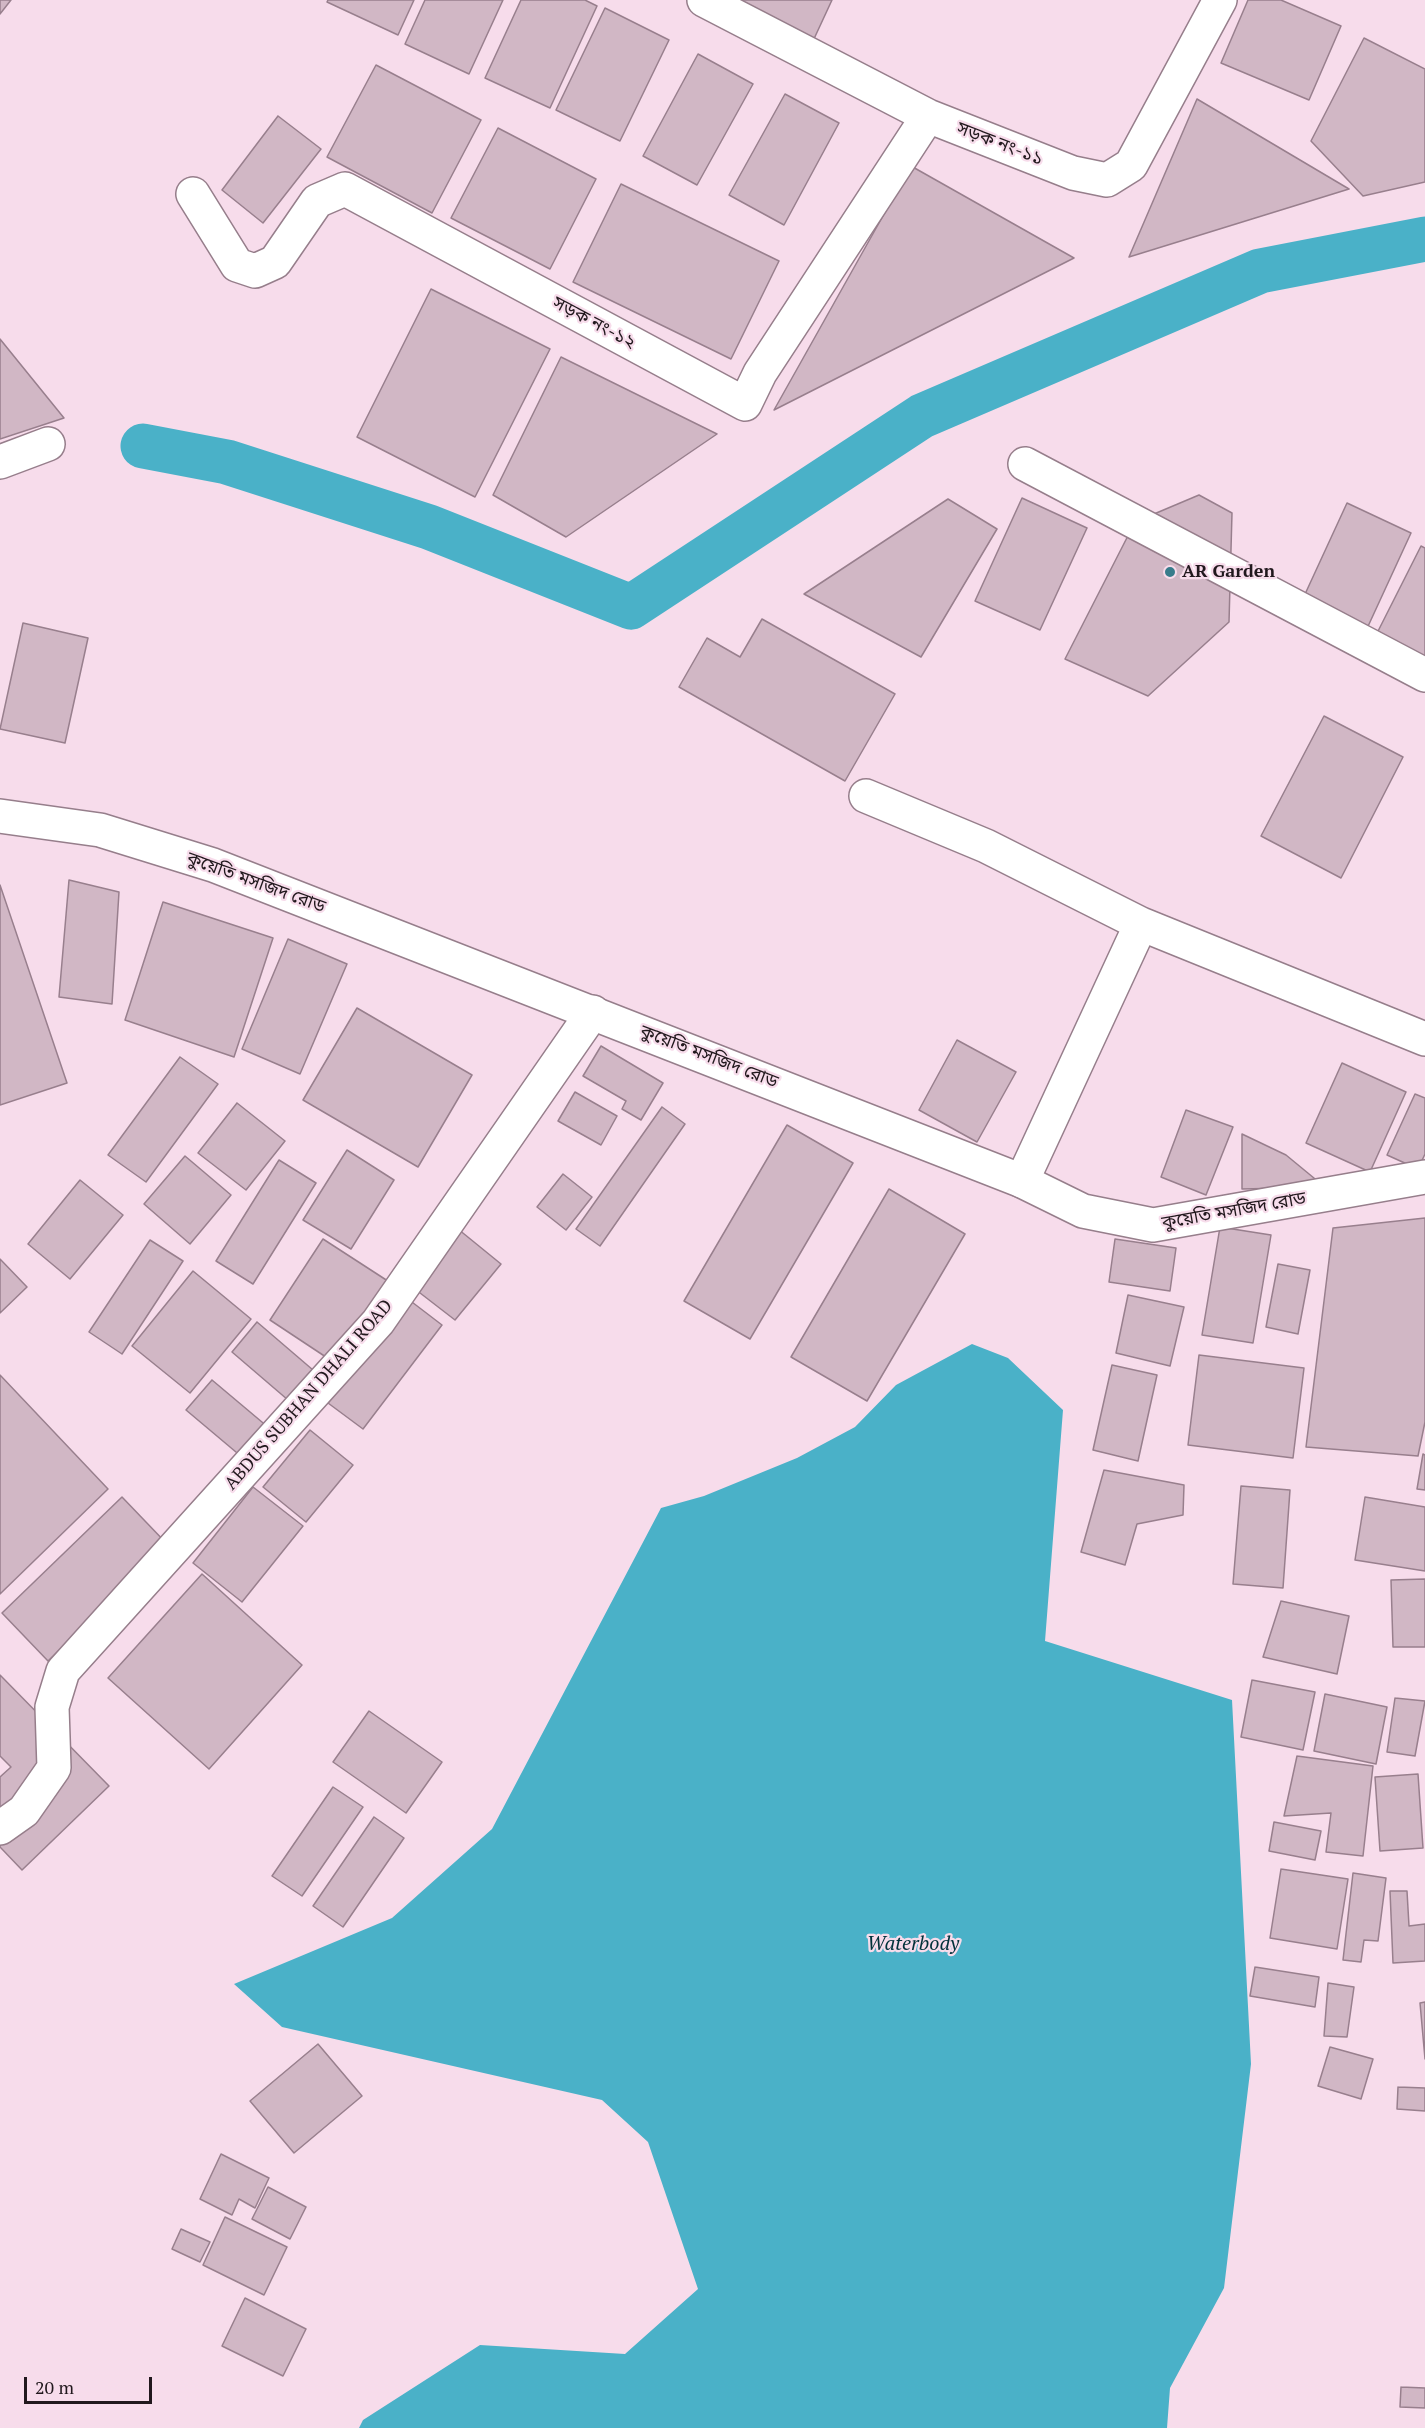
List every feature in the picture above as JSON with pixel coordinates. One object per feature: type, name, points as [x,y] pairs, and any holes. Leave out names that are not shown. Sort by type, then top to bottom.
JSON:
[{"type":"street","name":"সড়ক নং-১১","points":[[704,0],[928,116],[1073,173],[1107,180],[1131,165],[1220,0]]},
{"type":"street","name":"সড়ক নং-১২","points":[[193,194],[237,265],[255,271],[275,262],[317,201],[345,189],[746,404],[760,373],[928,116]]},
{"type":"street","points":[[0,462],[48,444]]},
{"type":"street","points":[[1025,464],[1425,675]]},
{"type":"street","points":[[866,796],[986,846],[1141,924],[1425,1039]]},
{"type":"street","name":"কুয়েতি মসজিদ রোড","points":[[0,816],[100,830],[213,865],[1022,1181],[1083,1211],[1153,1225],[1425,1178]]},
{"type":"street","points":[[1022,1181],[1141,924]]},
{"type":"street","name":"ABDUS SUBHAN DHALI ROAD","points":[[0,1828],[24,1811],[54,1768],[52,1707],[63,1671],[378,1322],[593,1012]]},
{"type":"water","name":"Waterbody","points":[[972,1344],[1008,1358],[1063,1410],[1045,1641],[1232,1700],[1251,2064],[1224,2288],[1170,2388],[1167,2428],[359,2428],[363,2420],[480,2345],[625,2354],[698,2289],[648,2142],[602,2100],[282,2027],[234,1984],[392,1918],[492,1829],[661,1508],[704,1496],[797,1458],[855,1427],[896,1385]]},
{"type":"building","points":[[0,0],[11,0],[0,14]]},
{"type":"building","points":[[328,0],[414,0],[398,35],[327,2]]},
{"type":"building","points":[[425,0],[503,0],[469,74],[405,44]]},
{"type":"building","points":[[521,0],[585,0],[597,6],[550,108],[485,78]]},
{"type":"building","points":[[736,0],[832,0],[813,41]]},
{"type":"building","points":[[1248,0],[1281,0],[1341,26],[1309,100],[1221,63]]},
{"type":"building","points":[[605,8],[669,40],[620,141],[556,110]]},
{"type":"building","points":[[1364,38],[1425,69],[1425,182],[1363,196],[1311,141]]},
{"type":"building","points":[[698,54],[753,84],[697,185],[643,156]]},
{"type":"building","points":[[376,65],[481,120],[432,213],[327,157]]},
{"type":"building","points":[[785,94],[839,123],[784,225],[729,195]]},
{"type":"building","points":[[1197,99],[1349,189],[1129,257]]},
{"type":"building","points":[[278,116],[321,149],[263,223],[222,190]]},
{"type":"building","points":[[498,128],[596,179],[550,269],[451,218]]},
{"type":"building","points":[[911,166],[1074,258],[774,410]]},
{"type":"building","points":[[621,184],[779,261],[731,359],[573,282]]},
{"type":"building","points":[[431,289],[550,349],[475,497],[357,437]]},
{"type":"building","points":[[0,339],[64,418],[0,439]]},
{"type":"building","points":[[561,357],[717,434],[566,537],[493,495]]},
{"type":"building","name":"AR Garden","points":[[1199,495],[1232,513],[1229,622],[1148,696],[1065,659],[1135,522]]},
{"type":"building","points":[[1022,498],[1087,528],[1040,630],[975,601]]},
{"type":"building","points":[[948,499],[997,529],[921,657],[804,594]]},
{"type":"building","points":[[1347,503],[1411,533],[1364,635],[1300,605]]},
{"type":"building","points":[[1421,546],[1425,548],[1425,675],[1370,647]]},
{"type":"building","points":[[762,619],[895,694],[845,781],[679,687],[707,638],[740,657]]},
{"type":"building","points":[[23,623],[88,638],[65,743],[0,729]]},
{"type":"building","points":[[1324,716],[1403,757],[1341,878],[1261,836]]},
{"type":"building","points":[[69,880],[119,892],[112,1004],[59,997]]},
{"type":"building","points":[[0,885],[67,1083],[0,1105]]},
{"type":"building","points":[[163,902],[273,938],[234,1057],[125,1020]]},
{"type":"building","points":[[288,939],[347,964],[300,1074],[242,1049]]},
{"type":"building","points":[[357,1008],[472,1075],[418,1167],[303,1100]]},
{"type":"building","points":[[957,1040],[1016,1072],[977,1142],[919,1110]]},
{"type":"building","points":[[601,1046],[663,1083],[641,1120],[622,1109],[626,1101],[583,1076]]},
{"type":"building","points":[[180,1057],[218,1084],[146,1182],[108,1155]]},
{"type":"building","points":[[1342,1063],[1406,1092],[1370,1172],[1306,1143]]},
{"type":"building","points":[[575,1092],[617,1116],[601,1145],[558,1121]]},
{"type":"building","points":[[1415,1094],[1425,1098],[1425,1154],[1418,1169],[1387,1155]]},
{"type":"building","points":[[237,1103],[285,1141],[246,1190],[198,1153]]},
{"type":"building","points":[[662,1107],[685,1124],[600,1246],[576,1229]]},
{"type":"building","points":[[1186,1110],[1233,1127],[1206,1195],[1161,1177]]},
{"type":"building","points":[[787,1125],[853,1163],[750,1339],[684,1301]]},
{"type":"building","points":[[1242,1134],[1286,1155],[1320,1183],[1285,1188],[1242,1189]]},
{"type":"building","points":[[347,1150],[394,1180],[351,1249],[303,1220]]},
{"type":"building","points":[[185,1156],[231,1195],[190,1244],[144,1204]]},
{"type":"building","points":[[279,1160],[316,1183],[253,1284],[216,1261]]},
{"type":"building","points":[[563,1174],[592,1197],[566,1230],[537,1207]]},
{"type":"building","points":[[80,1180],[123,1215],[70,1279],[28,1244]]},
{"type":"building","points":[[889,1189],[965,1234],[867,1401],[791,1357]]},
{"type":"building","points":[[1425,1218],[1425,1422],[1418,1456],[1306,1447],[1333,1228]]},
{"type":"building","points":[[1220,1227],[1271,1235],[1253,1343],[1202,1335]]},
{"type":"building","points":[[458,1229],[501,1264],[455,1320],[411,1286]]},
{"type":"building","points":[[323,1239],[394,1285],[341,1367],[270,1320]]},
{"type":"building","points":[[1115,1239],[1176,1248],[1170,1291],[1109,1282]]},
{"type":"building","points":[[150,1240],[183,1261],[122,1354],[89,1332]]},
{"type":"building","points":[[0,1259],[27,1287],[0,1313]]},
{"type":"building","points":[[1278,1264],[1310,1270],[1298,1334],[1266,1327]]},
{"type":"building","points":[[193,1271],[251,1319],[190,1393],[132,1346]]},
{"type":"building","points":[[1128,1295],[1184,1307],[1170,1366],[1116,1353]]},
{"type":"building","points":[[408,1299],[442,1325],[363,1429],[328,1403]]},
{"type":"building","points":[[257,1322],[320,1376],[295,1406],[232,1352]]},
{"type":"building","points":[[1199,1355],[1304,1368],[1293,1458],[1188,1445]]},
{"type":"building","points":[[1112,1365],[1157,1375],[1138,1461],[1093,1450]]},
{"type":"building","points":[[0,1375],[108,1489],[0,1594]]},
{"type":"building","points":[[212,1380],[275,1433],[249,1463],[186,1410]]},
{"type":"building","points":[[310,1430],[353,1465],[306,1522],[263,1487]]},
{"type":"building","points":[[1423,1454],[1425,1455],[1425,1490],[1417,1489]]},
{"type":"building","points":[[1104,1470],[1184,1485],[1183,1515],[1137,1524],[1125,1565],[1081,1552]]},
{"type":"building","points":[[1241,1486],[1290,1490],[1283,1588],[1233,1584]]},
{"type":"building","points":[[253,1487],[303,1526],[242,1602],[193,1563]]},
{"type":"building","points":[[122,1497],[168,1545],[48,1661],[2,1613]]},
{"type":"building","points":[[1365,1497],[1425,1507],[1425,1571],[1355,1560]]},
{"type":"building","points":[[202,1574],[302,1665],[209,1769],[108,1678]]},
{"type":"building","points":[[1425,1579],[1425,1647],[1393,1647],[1391,1580]]},
{"type":"building","points":[[1281,1601],[1349,1616],[1337,1674],[1263,1657]]},
{"type":"building","points":[[0,1675],[109,1786],[22,1870],[0,1847],[0,1777],[11,1767],[0,1756]]},
{"type":"building","points":[[1252,1680],[1315,1692],[1303,1750],[1241,1737]]},
{"type":"building","points":[[1325,1694],[1387,1707],[1376,1764],[1314,1751]]},
{"type":"building","points":[[1395,1698],[1425,1701],[1415,1756],[1387,1752]]},
{"type":"building","points":[[369,1711],[442,1762],[406,1813],[333,1762]]},
{"type":"building","points":[[1297,1756],[1373,1766],[1363,1856],[1326,1852],[1331,1813],[1284,1816]]},
{"type":"building","points":[[1418,1774],[1423,1848],[1380,1851],[1375,1777]]},
{"type":"building","points":[[333,1787],[363,1807],[302,1896],[272,1876]]},
{"type":"building","points":[[374,1817],[404,1838],[343,1927],[313,1906]]},
{"type":"building","points":[[1274,1822],[1321,1831],[1315,1860],[1269,1851]]},
{"type":"building","points":[[1281,1869],[1348,1879],[1337,1949],[1270,1938]]},
{"type":"building","points":[[1353,1873],[1386,1878],[1378,1941],[1364,1940],[1361,1962],[1343,1960]]},
{"type":"building","points":[[1390,1891],[1407,1891],[1409,1926],[1425,1924],[1425,1961],[1393,1963]]},
{"type":"building","points":[[1255,1967],[1319,1977],[1315,2007],[1250,1996]]},
{"type":"building","points":[[1328,1983],[1354,1987],[1347,2037],[1324,2036]]},
{"type":"building","points":[[1425,2002],[1425,2059],[1420,2003]]},
{"type":"building","points":[[318,2044],[362,2096],[294,2153],[250,2101]]},
{"type":"building","points":[[1330,2047],[1373,2059],[1361,2099],[1318,2086]]},
{"type":"building","points":[[1398,2087],[1425,2088],[1425,2111],[1397,2109]]},
{"type":"building","points":[[221,2154],[269,2178],[255,2208],[239,2199],[232,2215],[200,2199]]},
{"type":"building","points":[[268,2187],[306,2207],[290,2239],[252,2219]]},
{"type":"building","points":[[225,2217],[287,2247],[264,2295],[203,2265]]},
{"type":"building","points":[[181,2229],[210,2242],[200,2262],[172,2249]]},
{"type":"building","points":[[245,2298],[306,2329],[283,2376],[222,2346]]},
{"type":"building","points":[[1401,2387],[1425,2388],[1425,2408],[1400,2407]]},
{"type":"waterway","points":[[143,446],[227,462],[429,527],[631,607],[922,416],[1260,271],[1425,239]]},
{"type":"place","name":"AR Garden","points":[[1170,572]]}]
